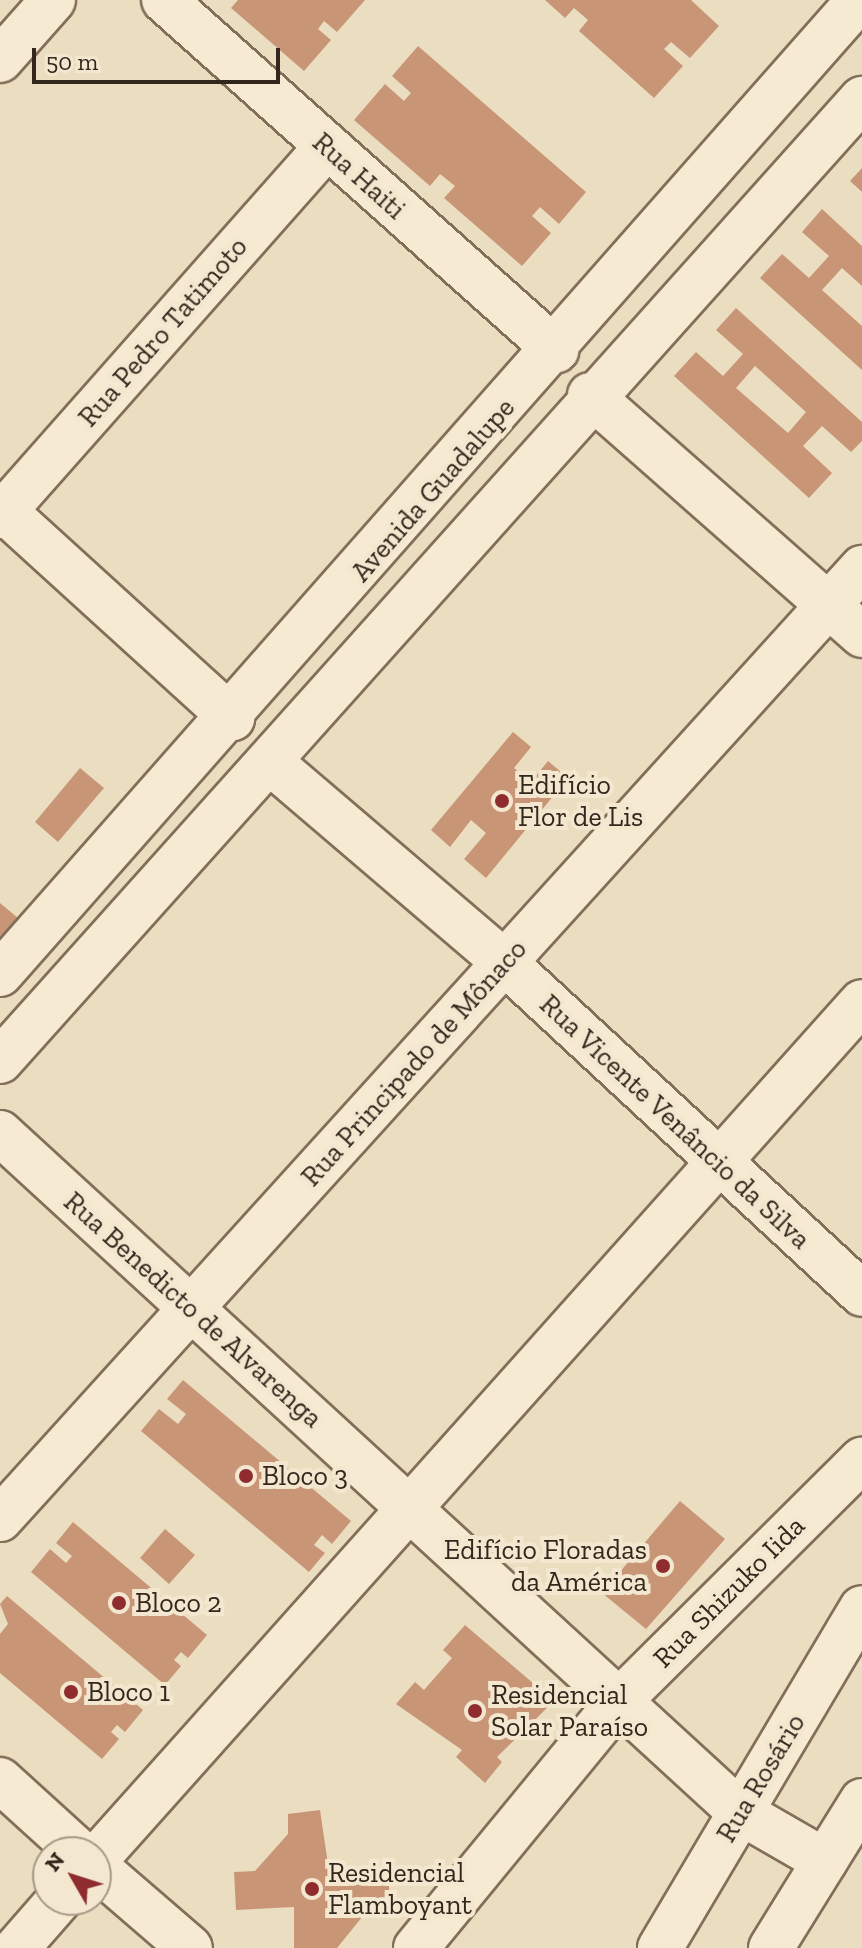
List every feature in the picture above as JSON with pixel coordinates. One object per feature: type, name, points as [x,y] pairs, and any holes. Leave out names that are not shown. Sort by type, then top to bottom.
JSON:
[{"type":"street","points":[[0,60],[53,0]]},
{"type":"street","name":"Rua Haiti","points":[[164,0],[556,350]]},
{"type":"street","name":"Avenida Guadalupe","points":[[0,974],[232,718],[859,0]]},
{"type":"street","name":"Avenida Guadalupe","points":[[0,1061],[270,762],[590,395],[862,99]]},
{"type":"street","name":"Rua Pedro Tatimoto","points":[[2,512],[326,147]]},
{"type":"street","points":[[590,395],[862,635]]},
{"type":"street","points":[[2,512],[232,718]]},
{"type":"street","name":"Rua Principado de Mônaco","points":[[0,1519],[862,568]]},
{"type":"street","name":"Rua Vicente Venâncio da Silva","points":[[270,762],[505,963],[720,1169],[862,1294]]},
{"type":"street","points":[[112,1841],[720,1169],[862,1002]]},
{"type":"street","name":"Rua Benedicto de Alvarenga","points":[[0,1133],[190,1310],[412,1507],[618,1702],[740,1812],[825,1861]]},
{"type":"street","name":"Rua Shizuko Iida","points":[[416,1948],[618,1702],[862,1460]]},
{"type":"street","name":"Rua Rosário","points":[[660,1948],[862,1608]]},
{"type":"street","points":[[0,1780],[61,1836]]},
{"type":"street","points":[[771,1948],[862,1801]]},
{"type":"street","points":[[112,1881],[190,1948]]},
{"type":"street","points":[[17,1948],[45,1916]]},
{"type":"building","points":[[238,0],[365,0],[337,32],[324,21],[318,29],[331,40],[304,71],[231,8]]},
{"type":"building","points":[[545,0],[691,0],[719,26],[690,58],[671,42],[664,49],[683,66],[654,98],[579,31],[588,20],[574,8],[565,18]]},
{"type":"building","points":[[418,46],[586,192],[559,224],[540,207],[532,216],[551,233],[522,266],[444,198],[455,186],[440,174],[430,186],[354,120],[385,84],[404,101],[411,93],[392,76]]},
{"type":"building","points":[[862,168],[862,192],[850,181]]},
{"type":"building","points":[[822,209],[862,246],[862,286],[842,268],[822,290],[862,326],[862,370],[760,278],[782,254],[809,278],[829,256],[802,232]]},
{"type":"building","points":[[736,308],[862,422],[862,441],[851,452],[822,426],[803,446],[832,473],[809,498],[674,376],[696,352],[723,376],[743,354],[716,330]],"holes":[[[755,366],[806,412],[788,433],[736,388]]]},
{"type":"building","name":"Edifício Flor de Lis","points":[[513,732],[531,747],[514,768],[531,782],[548,761],[568,778],[486,878],[464,859],[486,833],[471,820],[450,847],[431,830]]},
{"type":"building","points":[[80,768],[104,788],[58,842],[35,822]]},
{"type":"building","points":[[0,903],[18,918],[0,939]]},
{"type":"building","name":"Bloco 3","points":[[183,1380],[351,1521],[332,1544],[322,1535],[314,1545],[325,1553],[309,1572],[141,1431],[159,1409],[178,1424],[186,1414],[167,1399]]},
{"type":"building","name":"Edifício Floradas da América","points":[[680,1501],[725,1539],[646,1629],[602,1593]]},
{"type":"building","name":"Bloco 2","points":[[73,1522],[207,1635],[188,1658],[181,1652],[174,1660],[181,1666],[165,1685],[31,1572],[50,1549],[66,1563],[72,1556],[56,1543]]},
{"type":"building","points":[[165,1529],[195,1555],[169,1584],[140,1558]]},
{"type":"building","name":"Bloco 1","points":[[7,1596],[143,1710],[125,1732],[117,1725],[111,1732],[119,1739],[102,1759],[0,1673],[0,1634],[8,1624],[0,1604]]},
{"type":"building","name":"Residencial Solar Paraíso","points":[[465,1625],[554,1701],[497,1757],[502,1762],[485,1783],[456,1757],[462,1750],[396,1704],[415,1682],[424,1690],[452,1658],[443,1650]]},
{"type":"building","name":"Residencial Flamboyant","points":[[320,1810],[329,1871],[388,1867],[390,1906],[371,1906],[337,1948],[294,1948],[294,1907],[236,1910],[234,1872],[255,1871],[288,1834],[288,1814]]},
{"type":"place","name":"Edifício Flor de Lis","points":[[502,801]]},
{"type":"place","name":"Bloco 3","points":[[246,1476]]},
{"type":"place","name":"Edifício Floradas da América","points":[[663,1566]]},
{"type":"place","name":"Bloco 2","points":[[119,1603]]},
{"type":"place","name":"Bloco 1","points":[[71,1692]]},
{"type":"place","name":"Residencial Solar Paraíso","points":[[475,1711]]},
{"type":"place","name":"Residencial Flamboyant","points":[[312,1889]]}]
